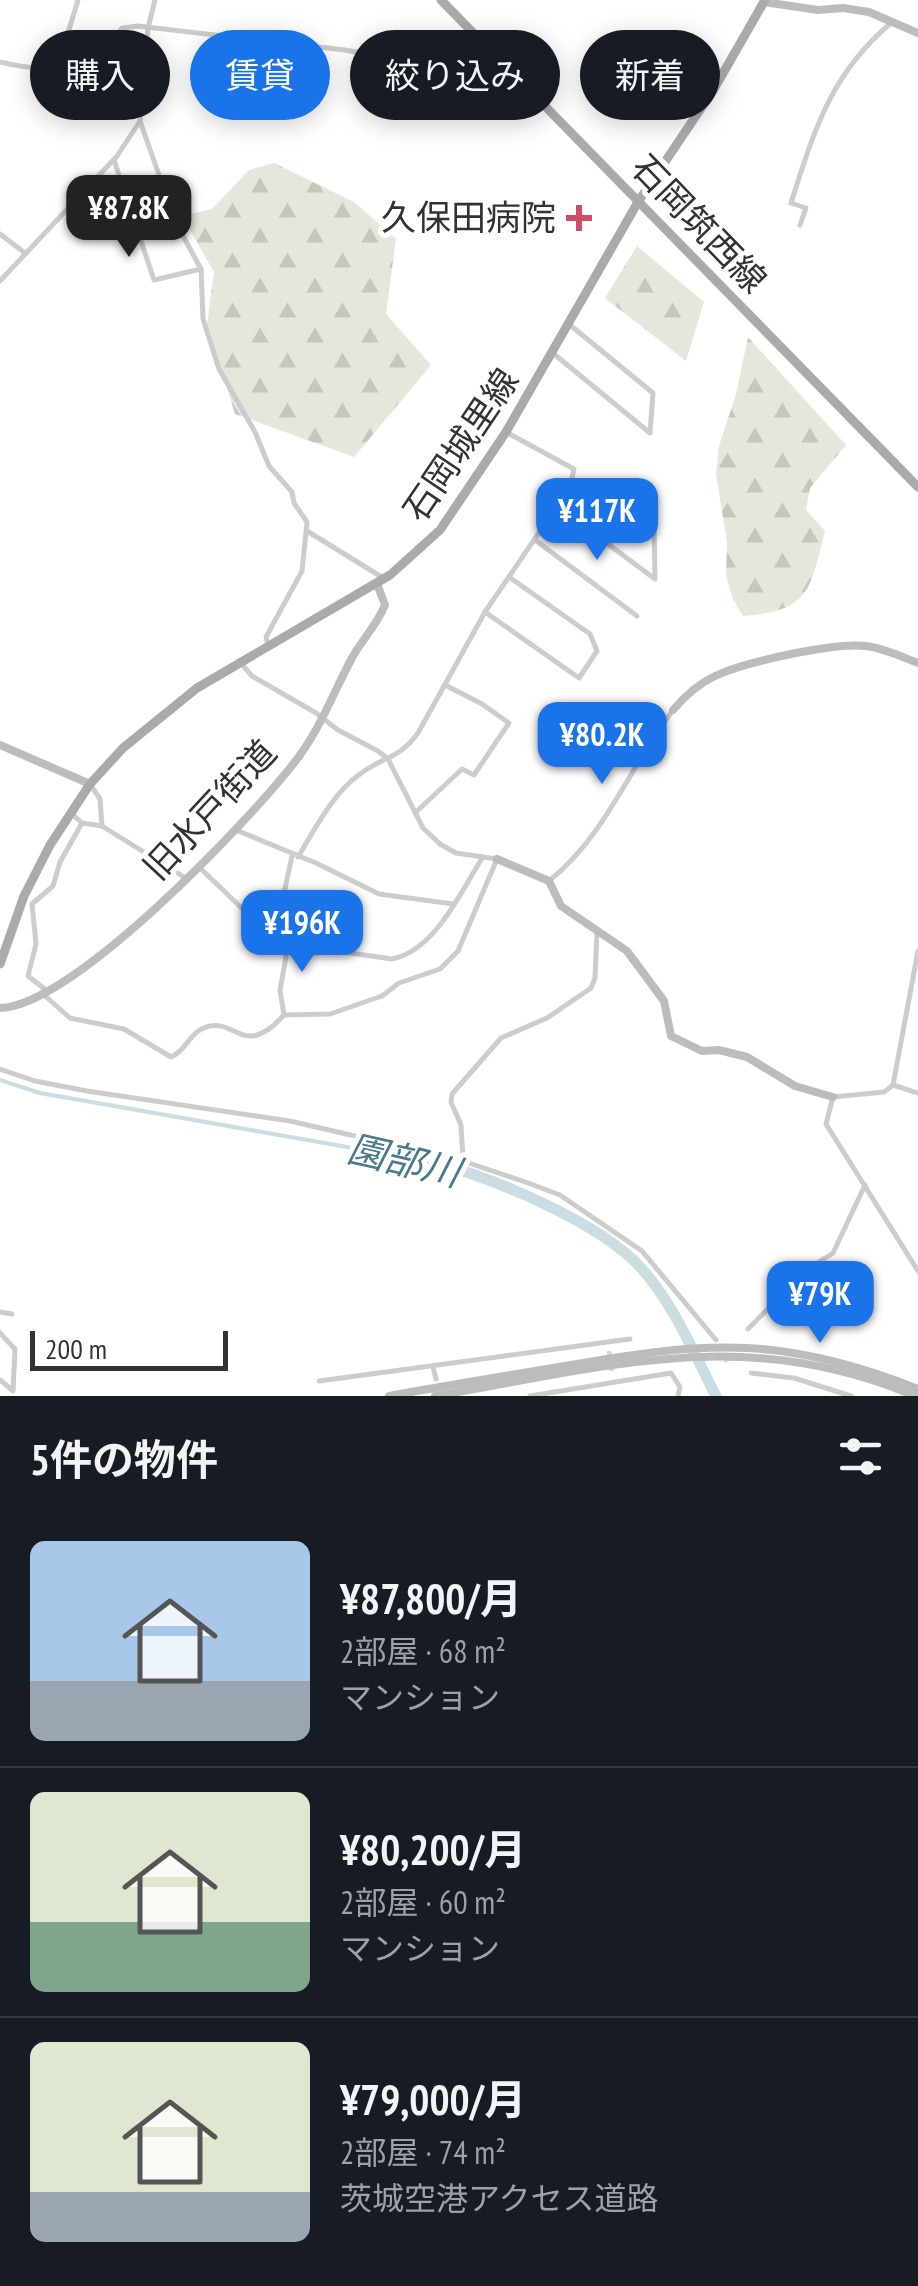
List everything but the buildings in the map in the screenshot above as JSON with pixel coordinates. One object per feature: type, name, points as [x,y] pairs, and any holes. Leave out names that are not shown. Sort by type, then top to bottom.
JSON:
[{"type":"main road","name":"石岡筑西線","points":[[442,0],[471,30]]},
{"type":"main road","name":"石岡城里線","points":[[0,964],[32,879],[69,812],[123,748],[164,711],[239,661],[381,581],[434,537],[554,354],[638,202],[714,89],[762,1]]},
{"type":"main road","name":"石岡筑西線","points":[[559,120],[918,486]]},
{"type":"street","points":[[69,30],[78,0]]},
{"type":"street","points":[[155,0],[148,28],[140,121],[176,223],[201,269],[203,320],[219,369],[256,432],[269,466],[292,492],[294,503],[307,522],[302,571],[266,637],[268,645]]},
{"type":"street","points":[[762,1],[818,10],[868,12],[918,34]]},
{"type":"street","points":[[800,225],[806,208],[791,203],[802,163],[829,100],[856,54],[893,22]]},
{"type":"street","points":[[120,30],[148,28],[350,51]]},
{"type":"street","points":[[0,62],[30,70]]},
{"type":"street","points":[[0,280],[114,160],[140,121]]},
{"type":"street","points":[[114,160],[154,280],[201,269]]},
{"type":"street","points":[[0,234],[26,254]]},
{"type":"street","points":[[554,354],[650,433],[653,394],[570,325]]},
{"type":"street","points":[[284,1016],[280,990],[286,957],[278,921],[295,856],[346,786],[362,772],[405,751],[484,612],[570,487],[574,469],[506,432]]},
{"type":"street","points":[[557,506],[655,579],[654,523],[570,487]]},
{"type":"street","points":[[307,531],[381,581]]},
{"type":"street","points":[[534,540],[637,616]]},
{"type":"street","points":[[484,612],[578,678],[598,651],[590,634],[509,577]]},
{"type":"street","name":"旧水戸街道","points":[[0,1008],[18,1006],[46,994],[97,957],[187,879],[235,830],[297,760],[356,652],[381,615],[385,604],[381,581]]},
{"type":"street","points":[[548,881],[592,838],[630,772],[673,710],[689,692],[717,674],[834,646],[864,645],[918,663]]},
{"type":"street","points":[[239,661],[252,676],[388,759],[424,828],[440,844],[456,854],[497,859],[548,881],[562,906],[627,951],[664,1001],[671,1036],[702,1051],[719,1050],[746,1057],[795,1086],[834,1097],[884,1092],[893,1085],[918,951]]},
{"type":"street","points":[[415,813],[462,769],[474,776],[509,723],[445,685]]},
{"type":"street","points":[[0,745],[90,784],[100,799],[102,826]]},
{"type":"street","points":[[69,812],[82,823],[102,826],[187,879]]},
{"type":"street","points":[[82,823],[60,862],[53,886],[32,904],[36,944],[28,976],[70,1018],[124,1029],[171,1057],[179,1054],[205,1027],[216,1025],[246,1036],[267,1033],[284,1016],[330,1014],[382,996],[440,968],[458,951],[497,859]]},
{"type":"street","points":[[235,830],[379,894],[453,904]]},
{"type":"street","points":[[280,943],[392,958],[407,956],[424,942],[453,904],[482,857]]},
{"type":"street","points":[[199,867],[252,918],[278,921]]},
{"type":"street","points":[[463,1161],[452,1094],[501,1038],[547,1018],[591,988],[597,931]]},
{"type":"street","points":[[0,1070],[87,1091],[290,1121],[463,1161],[560,1195],[596,1217],[653,1262],[713,1347]]},
{"type":"street","points":[[893,1085],[918,1093]]},
{"type":"street","points":[[834,1097],[826,1124],[918,1271]]},
{"type":"street","points":[[748,1329],[805,1271],[833,1253],[864,1185]]},
{"type":"street","points":[[0,1312],[12,1314]]},
{"type":"street","points":[[0,1332],[15,1349],[13,1390],[0,1380]]},
{"type":"street","points":[[319,1381],[630,1339]]},
{"type":"street","points":[[608,1342],[609,1351]]},
{"type":"street","points":[[435,1396],[713,1347],[823,1366],[916,1393]]},
{"type":"street","points":[[389,1396],[621,1356],[686,1352]]},
{"type":"street","points":[[434,1367],[436,1379]]},
{"type":"street","points":[[612,1372],[614,1380]]},
{"type":"street","points":[[530,1396],[671,1373],[680,1387],[678,1396]]},
{"type":"street","points":[[752,1373],[794,1378],[851,1396]]},
{"type":"green space","points":[[274,163],[354,202],[396,239],[386,314],[431,365],[354,457],[235,414],[207,325],[214,272],[182,216],[212,209],[249,170]]},
{"type":"green space","points":[[637,246],[704,302],[686,361],[605,298]]},
{"type":"green space","points":[[748,337],[846,445],[810,488],[806,510],[825,531],[804,593],[782,609],[743,616],[726,576],[727,542],[716,474],[719,446],[736,394]]},
{"type":"shaded area","points":[[0,1078],[41,1091],[433,1160],[432,1164],[39,1095],[0,1082]]},
{"type":"waterway","name":"園部川","points":[[422,1160],[476,1175],[539,1201],[623,1252],[664,1298],[716,1396]]},
{"type":"tunnel","points":[[719,1347],[727,1362]]},
{"type":"tunnel","points":[[609,1351],[612,1372]]},
{"type":"place","name":"久保田病院","points":[[579,218]]}]
